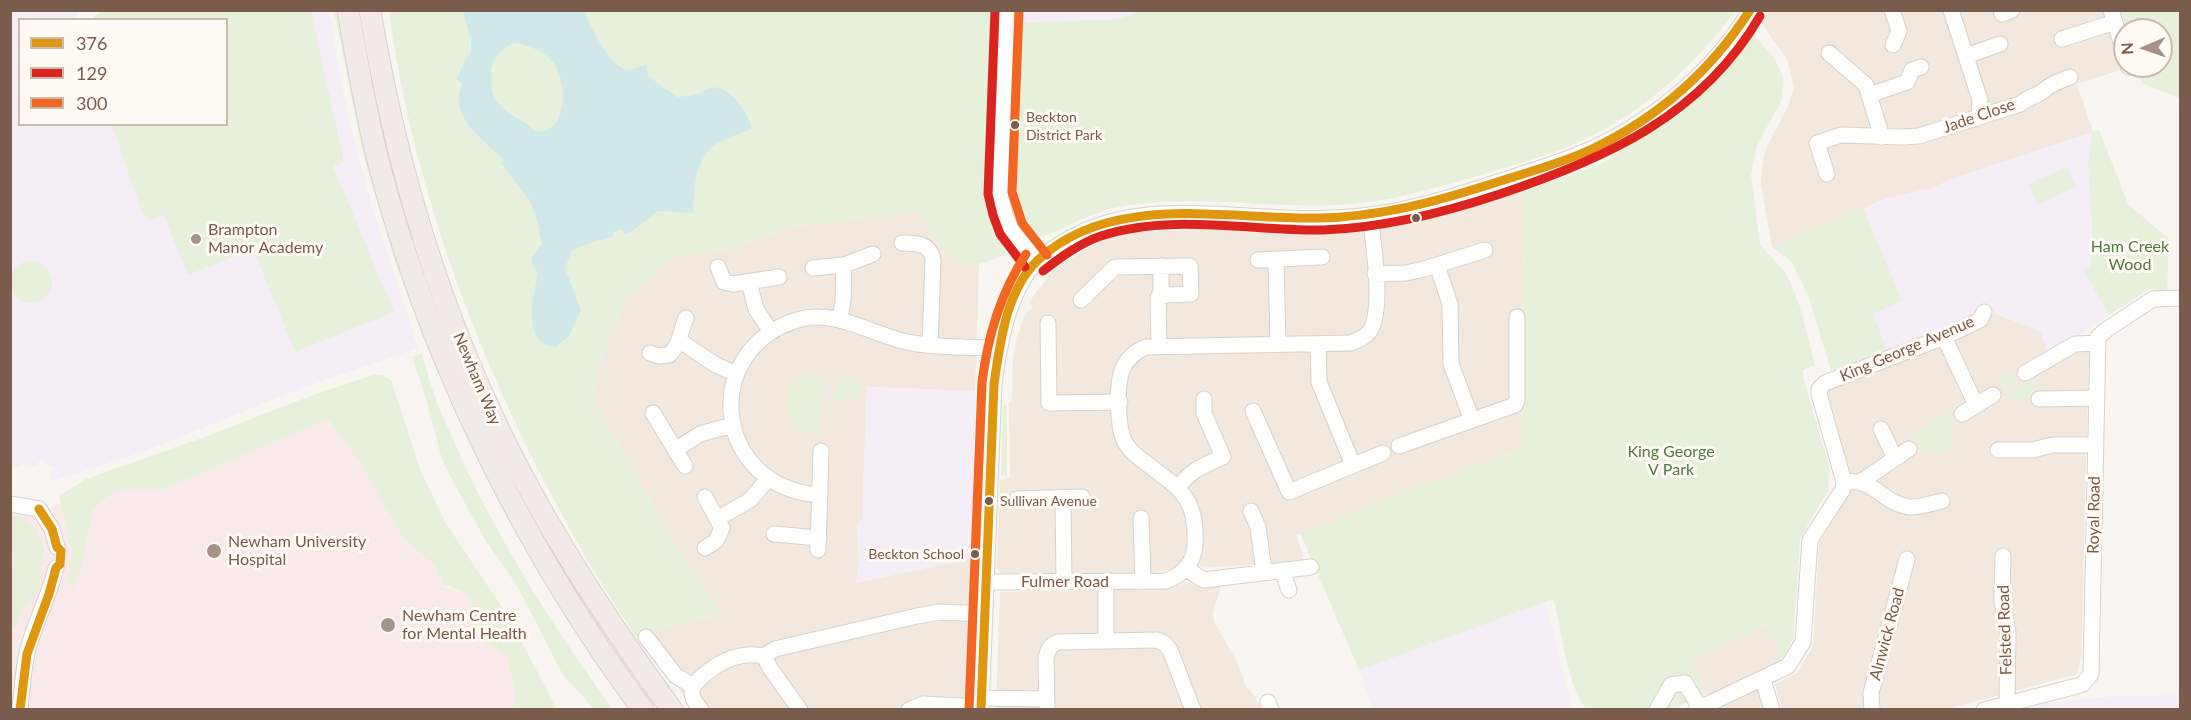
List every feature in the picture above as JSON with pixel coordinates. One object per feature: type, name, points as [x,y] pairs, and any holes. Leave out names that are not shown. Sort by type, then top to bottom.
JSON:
[{"type":"highway","name":"Newham Way","points":[[348,10],[364,100],[387,195],[410,266],[460,396],[492,463],[553,574],[599,647],[643,710]]},
{"type":"highway","name":"Newham Way","points":[[370,10],[380,67],[410,194],[460,340],[483,394],[528,485],[570,559],[634,658],[672,710]]},
{"type":"street","points":[[1007,10],[1000,193],[1002,207],[1011,229],[1019,241],[1031,251],[1036,261]]},
{"type":"street","points":[[982,705],[994,384],[998,348],[1007,315],[1036,261],[1072,236],[1096,225],[1125,217],[1194,213],[1306,218],[1370,215],[1413,207],[1473,190],[1567,159],[1618,135],[1645,119],[1690,83],[1718,54],[1750,10]]},
{"type":"street","points":[[1892,10],[1899,31],[1893,45]]},
{"type":"street","points":[[1951,10],[1980,100],[1979,114],[1975,118]]},
{"type":"street","points":[[2001,10],[2002,14],[2012,10]]},
{"type":"street","points":[[2062,39],[2113,16]]},
{"type":"street","points":[[1966,56],[2000,44]]},
{"type":"street","points":[[1829,53],[1862,80],[1882,137]]},
{"type":"street","points":[[1869,95],[1907,82],[1912,70],[1922,67]]},
{"type":"street","name":"Jade Close","points":[[1827,174],[1817,144],[1841,135],[1920,136],[2020,104],[2029,96],[2042,92],[2047,85],[2070,77]]},
{"type":"street","points":[[1311,567],[1204,580],[1186,569],[1194,555],[1194,516],[1190,504],[1178,488],[1127,445],[1120,427],[1120,380],[1128,359],[1146,346],[1350,343],[1366,335],[1371,329],[1376,311],[1370,215]]},
{"type":"street","points":[[902,243],[921,244],[932,252],[930,345]]},
{"type":"street","points":[[1375,274],[1406,273],[1437,266],[1485,250]]},
{"type":"street","points":[[813,268],[844,265],[873,255]]},
{"type":"street","points":[[1258,260],[1322,257]]},
{"type":"street","points":[[1276,259],[1278,344]]},
{"type":"street","points":[[840,320],[844,265]]},
{"type":"street","points":[[1159,346],[1158,298],[1161,291],[1161,266]]},
{"type":"street","points":[[1081,300],[1115,267],[1190,266],[1191,294],[1165,295],[1158,298]]},
{"type":"street","points":[[1437,266],[1450,304],[1451,363],[1472,420]]},
{"type":"street","points":[[718,267],[724,282],[733,284],[779,277]]},
{"type":"street","points":[[749,282],[756,309],[771,332]]},
{"type":"street","points":[[2025,373],[2071,345],[2098,343],[2098,337],[2106,330],[2153,299],[2181,298]]},
{"type":"street","name":"King George Avenue","points":[[1844,482],[1819,394],[1820,389],[1825,383],[1944,337],[1980,320],[1984,312]]},
{"type":"street","points":[[1399,446],[1515,405],[1517,402],[1517,317]]},
{"type":"street","points":[[650,353],[659,356],[669,355],[680,341],[681,329],[686,318]]},
{"type":"street","points":[[820,495],[790,490],[768,479],[746,456],[732,424],[731,395],[736,374],[752,346],[788,323],[805,318],[840,320],[899,340],[930,345],[998,348]]},
{"type":"street","points":[[1048,323],[1049,403],[1120,402]]},
{"type":"street","points":[[1944,337],[1976,405]]},
{"type":"street","points":[[680,341],[716,365],[736,374]]},
{"type":"street","name":"Royal Road","points":[[2007,703],[2083,684],[2091,674],[2098,343]]},
{"type":"street","points":[[1318,344],[1319,382],[1353,465]]},
{"type":"street","points":[[1962,414],[1993,394]]},
{"type":"street","points":[[2039,399],[2096,398]]},
{"type":"street","points":[[1178,488],[1192,471],[1223,457],[1200,408]]},
{"type":"street","points":[[1252,411],[1289,492],[1383,453]]},
{"type":"street","points":[[653,413],[685,466]]},
{"type":"street","points":[[675,450],[708,430],[732,424]]},
{"type":"street","points":[[1881,429],[1895,458]]},
{"type":"street","points":[[1998,450],[2033,450],[2052,445],[2096,444]]},
{"type":"street","points":[[1862,482],[1909,448]]},
{"type":"street","points":[[774,534],[819,544],[821,451]]},
{"type":"street","points":[[717,519],[750,500],[768,479]]},
{"type":"street","points":[[1657,710],[1671,686],[1685,683],[1698,709],[1763,680],[1788,666],[1803,642],[1810,540],[1842,489],[1844,482],[1862,482],[1898,505],[1912,508],[1942,501]]},
{"type":"street","points":[[705,497],[722,528],[716,541],[705,548]]},
{"type":"street","points":[[1017,499],[1082,497]]},
{"type":"street","points":[[1063,498],[1064,582]]},
{"type":"street","points":[[10,504],[39,509],[52,529],[57,547]]},
{"type":"street","points":[[1251,511],[1258,527],[1264,572]]},
{"type":"street","points":[[1142,518],[1143,581]]},
{"type":"street","name":"Felsted Road","points":[[2003,556],[2002,601],[2008,632],[2007,703]]},
{"type":"street","name":"Alnwick Road","points":[[1872,710],[1871,693],[1907,559]]},
{"type":"street","points":[[20,710],[27,654],[56,568]]},
{"type":"street","name":"Fulmer Road","points":[[986,582],[1166,581],[1178,577],[1186,569]]},
{"type":"street","points":[[1282,570],[1289,590]]},
{"type":"street","points":[[1106,582],[1106,640]]},
{"type":"street","points":[[701,710],[691,693],[693,686],[719,664],[731,658],[752,653],[764,656],[775,649],[807,640],[940,612],[985,614]]},
{"type":"street","points":[[646,637],[676,676],[693,686]]},
{"type":"street","points":[[909,710],[923,704],[1047,704],[1046,658],[1052,644],[1106,640],[1157,640],[1164,643],[1170,650],[1194,710]]},
{"type":"street","points":[[764,656],[800,710]]},
{"type":"street","points":[[1763,680],[1772,710]]},
{"type":"street","points":[[1984,710],[2007,703]]},
{"type":"shaded area","name":"Brampton Manor Academy","points":[[101,10],[329,11],[348,115],[370,200],[418,348],[299,389],[148,450],[54,481],[50,475],[54,468],[41,459],[36,466],[24,464],[11,469],[11,11],[80,11],[76,18],[18,18],[18,126],[228,126],[228,18],[93,18]]},
{"type":"shaded area","points":[[1768,10],[2117,11],[2121,18],[2113,18],[2113,72],[2077,84],[2093,132],[1957,177],[1932,188],[1885,199],[1772,247],[1761,186],[1762,165],[1766,148],[1789,104],[1794,86],[1787,59],[1761,23]]},
{"type":"shaded area","points":[[1018,11],[1145,11],[1118,19],[1018,23]]},
{"type":"shaded area","points":[[2092,132],[2088,166],[2092,228],[2091,266],[2085,271],[2109,315],[2049,355],[2040,331],[1994,313],[1974,311],[1968,318],[1952,327],[1831,371],[1809,297],[1791,261],[1772,247],[1885,199],[1932,188],[1957,177]]},
{"type":"shaded area","points":[[1523,192],[1521,449],[1296,535],[1303,562],[1175,569],[1149,573],[1002,573],[999,571],[997,568],[1000,480],[1010,478],[1009,403],[1012,400],[1013,359],[1017,336],[1026,314],[1033,307],[1029,302],[1050,274],[1066,261],[1103,240],[1135,232],[1213,229],[1268,233],[1341,234],[1341,230],[1380,225]]},
{"type":"shaded area","points":[[918,211],[952,255],[953,263],[979,264],[975,391],[867,387],[862,520],[857,525],[859,563],[856,583],[972,558],[966,709],[694,709],[640,639],[634,635],[722,614],[671,537],[592,397],[601,360],[625,301],[672,257],[726,250],[791,227]]},
{"type":"shaded area","points":[[1994,313],[2040,331],[2073,352],[2089,352],[2081,657],[2077,674],[1943,710],[1782,709],[1775,684],[1798,672],[1813,646],[1819,543],[1851,490],[1847,467],[1825,392],[1829,388],[1979,328]]},
{"type":"shaded area","points":[[867,387],[975,391],[972,558],[856,583],[859,563],[857,525],[862,520]]},
{"type":"shaded area","name":"Newham University Hospital","points":[[328,419],[361,464],[400,534],[435,567],[444,586],[469,595],[476,636],[507,656],[515,691],[513,709],[11,709],[10,515],[40,512],[92,489],[164,489]]},
{"type":"shaded area","points":[[1186,582],[1203,588],[1221,586],[1213,613],[1214,622],[1236,660],[1246,686],[1256,697],[1261,709],[996,710],[1000,592],[1171,588]]},
{"type":"shaded area","points":[[1545,601],[1572,709],[1372,709],[1359,670]]},
{"type":"shaded area","points":[[1766,625],[1782,659],[1758,675],[1766,710],[1702,709],[1707,693],[1692,659]]},
{"type":"shaded area","points":[[2180,695],[2180,709],[2034,710],[2033,705],[2099,697]]},
{"type":"green space","name":"Beckton District Park","points":[[1145,10],[1735,11],[1704,49],[1670,83],[1632,112],[1589,137],[1532,159],[1440,187],[1372,202],[1287,205],[1163,202],[1131,205],[1104,211],[1044,236],[1029,231],[1021,223],[1014,196],[1018,23],[1118,19]]},
{"type":"green space","points":[[101,11],[311,11],[344,162],[333,166],[394,312],[295,352],[253,249],[188,275],[164,215],[151,220],[142,212],[112,126],[228,126],[228,18],[93,18]]},
{"type":"green space","points":[[334,11],[338,16],[372,175],[400,269],[425,335],[428,350],[395,261],[363,154]]},
{"type":"green space","name":"Beckton District Park","points":[[389,11],[992,11],[989,192],[992,215],[1006,255],[979,264],[953,264],[952,255],[943,250],[918,211],[791,227],[726,250],[672,257],[625,301],[601,360],[592,397],[671,537],[722,614],[634,635],[575,538],[511,413],[457,283],[416,148],[400,80]]},
{"type":"green space","points":[[2117,11],[2180,11],[2180,98],[2141,83],[2140,78],[2173,78],[2173,18],[2119,18]]},
{"type":"green space","name":"King George V Park","points":[[1751,32],[1774,58],[1783,77],[1782,100],[1757,145],[1751,175],[1760,245],[1786,273],[1799,304],[1815,365],[1803,370],[1804,381],[1830,469],[1828,490],[1800,539],[1793,639],[1782,659],[1766,625],[1692,659],[1707,693],[1679,706],[1680,709],[1586,709],[1573,684],[1553,599],[1359,670],[1300,533],[1521,449],[1523,192],[1601,164],[1697,98]]},
{"type":"green space","name":"Ham Creek Wood","points":[[2099,130],[2128,204],[2169,239],[2167,291],[2150,289],[2109,315],[2084,271],[2091,266],[2092,228],[2088,166],[2092,132]]},
{"type":"green space","points":[[2067,167],[2076,187],[2038,204],[2029,184]]},
{"type":"green space","points":[[1863,208],[1902,301],[1873,314],[1887,350],[1831,371],[1809,297],[1791,261],[1772,247]]},
{"type":"green space","points":[[31,261],[46,267],[52,282],[46,297],[31,303],[16,297],[10,282],[16,267]]},
{"type":"green space","points":[[422,354],[439,407],[477,492],[518,567],[588,675],[613,709],[593,709],[563,675],[516,584],[486,541],[457,489],[442,460],[427,401],[412,357]]},
{"type":"green space","points":[[2012,371],[2019,382],[2005,391],[1997,380]]},
{"type":"green space","points":[[804,374],[816,376],[828,383],[821,403],[819,435],[798,428],[789,413],[790,391],[793,384]]},
{"type":"green space","points":[[373,375],[382,375],[391,380],[421,472],[445,522],[508,616],[557,709],[513,709],[515,691],[507,656],[476,636],[469,595],[444,586],[435,567],[400,534],[361,464],[328,419],[164,489],[116,489],[93,509],[82,564],[73,589],[68,584],[73,553],[59,496],[86,479]]},
{"type":"green space","points":[[840,375],[862,386],[855,400],[831,402]]},
{"type":"green space","points":[[2034,378],[2034,398],[2002,398]]},
{"type":"green space","points":[[1961,403],[1962,406],[1948,415],[1954,425],[1952,427],[1952,447],[1943,452],[1916,452],[1914,450],[1919,447],[1910,435]]},
{"type":"green space","points":[[1003,405],[1007,405],[1007,476],[1001,475]]},
{"type":"green space","points":[[11,515],[18,516],[36,528],[44,548],[38,593],[22,611],[11,632],[10,586],[15,552],[11,551]]},
{"type":"water","points":[[463,11],[584,11],[601,45],[621,68],[630,70],[646,65],[648,76],[677,97],[695,95],[710,88],[724,90],[737,101],[752,129],[721,141],[706,154],[697,172],[694,213],[658,211],[629,233],[625,234],[622,229],[613,232],[613,237],[572,250],[565,268],[581,310],[569,336],[556,347],[545,344],[537,338],[533,329],[532,306],[538,273],[532,264],[532,257],[542,244],[536,216],[529,200],[501,163],[504,160],[470,127],[459,107],[462,84],[457,79],[471,52],[471,41]],"holes":[[[514,43],[533,48],[550,58],[560,78],[563,99],[561,110],[558,120],[545,131],[534,131],[508,112],[498,103],[492,92],[490,78],[493,61],[506,48]]]},
{"type":"transit line","name":"129","points":[[995,10],[988,194],[1000,234],[1025,267]]},
{"type":"transit line","name":"300","points":[[1019,10],[1012,192],[1022,223],[1047,255]]},
{"type":"transit line","name":"376","points":[[981,710],[994,384],[1006,318],[1018,286],[1038,260],[1068,238],[1100,225],[1136,217],[1172,214],[1284,218],[1363,215],[1385,212],[1470,191],[1555,164],[1616,137],[1639,123],[1681,91],[1718,53],[1750,10]]},
{"type":"transit line","name":"129","points":[[1043,271],[1086,242],[1127,229],[1182,224],[1296,230],[1346,229],[1391,223],[1500,194],[1577,165],[1613,149],[1648,129],[1680,107],[1710,81],[1736,51],[1760,16]]},
{"type":"transit line","name":"300","points":[[969,710],[982,382],[996,316],[1009,284],[1026,254]]},
{"type":"transit line","name":"376","points":[[20,710],[27,654],[56,568],[60,564],[61,551],[57,547],[52,529],[39,509]]},
{"type":"place","name":"Beckton District Park","points":[[1015,125]]},
{"type":"place","name":"Brampton Manor Academy","points":[[196,239]]},
{"type":"place","name":"Sullivan Avenue","points":[[989,501]]},
{"type":"place","name":"Newham University Hospital","points":[[214,551]]},
{"type":"place","name":"Beckton School","points":[[975,554]]},
{"type":"place","name":"Newham Centre for Mental Health","points":[[388,625]]}]
